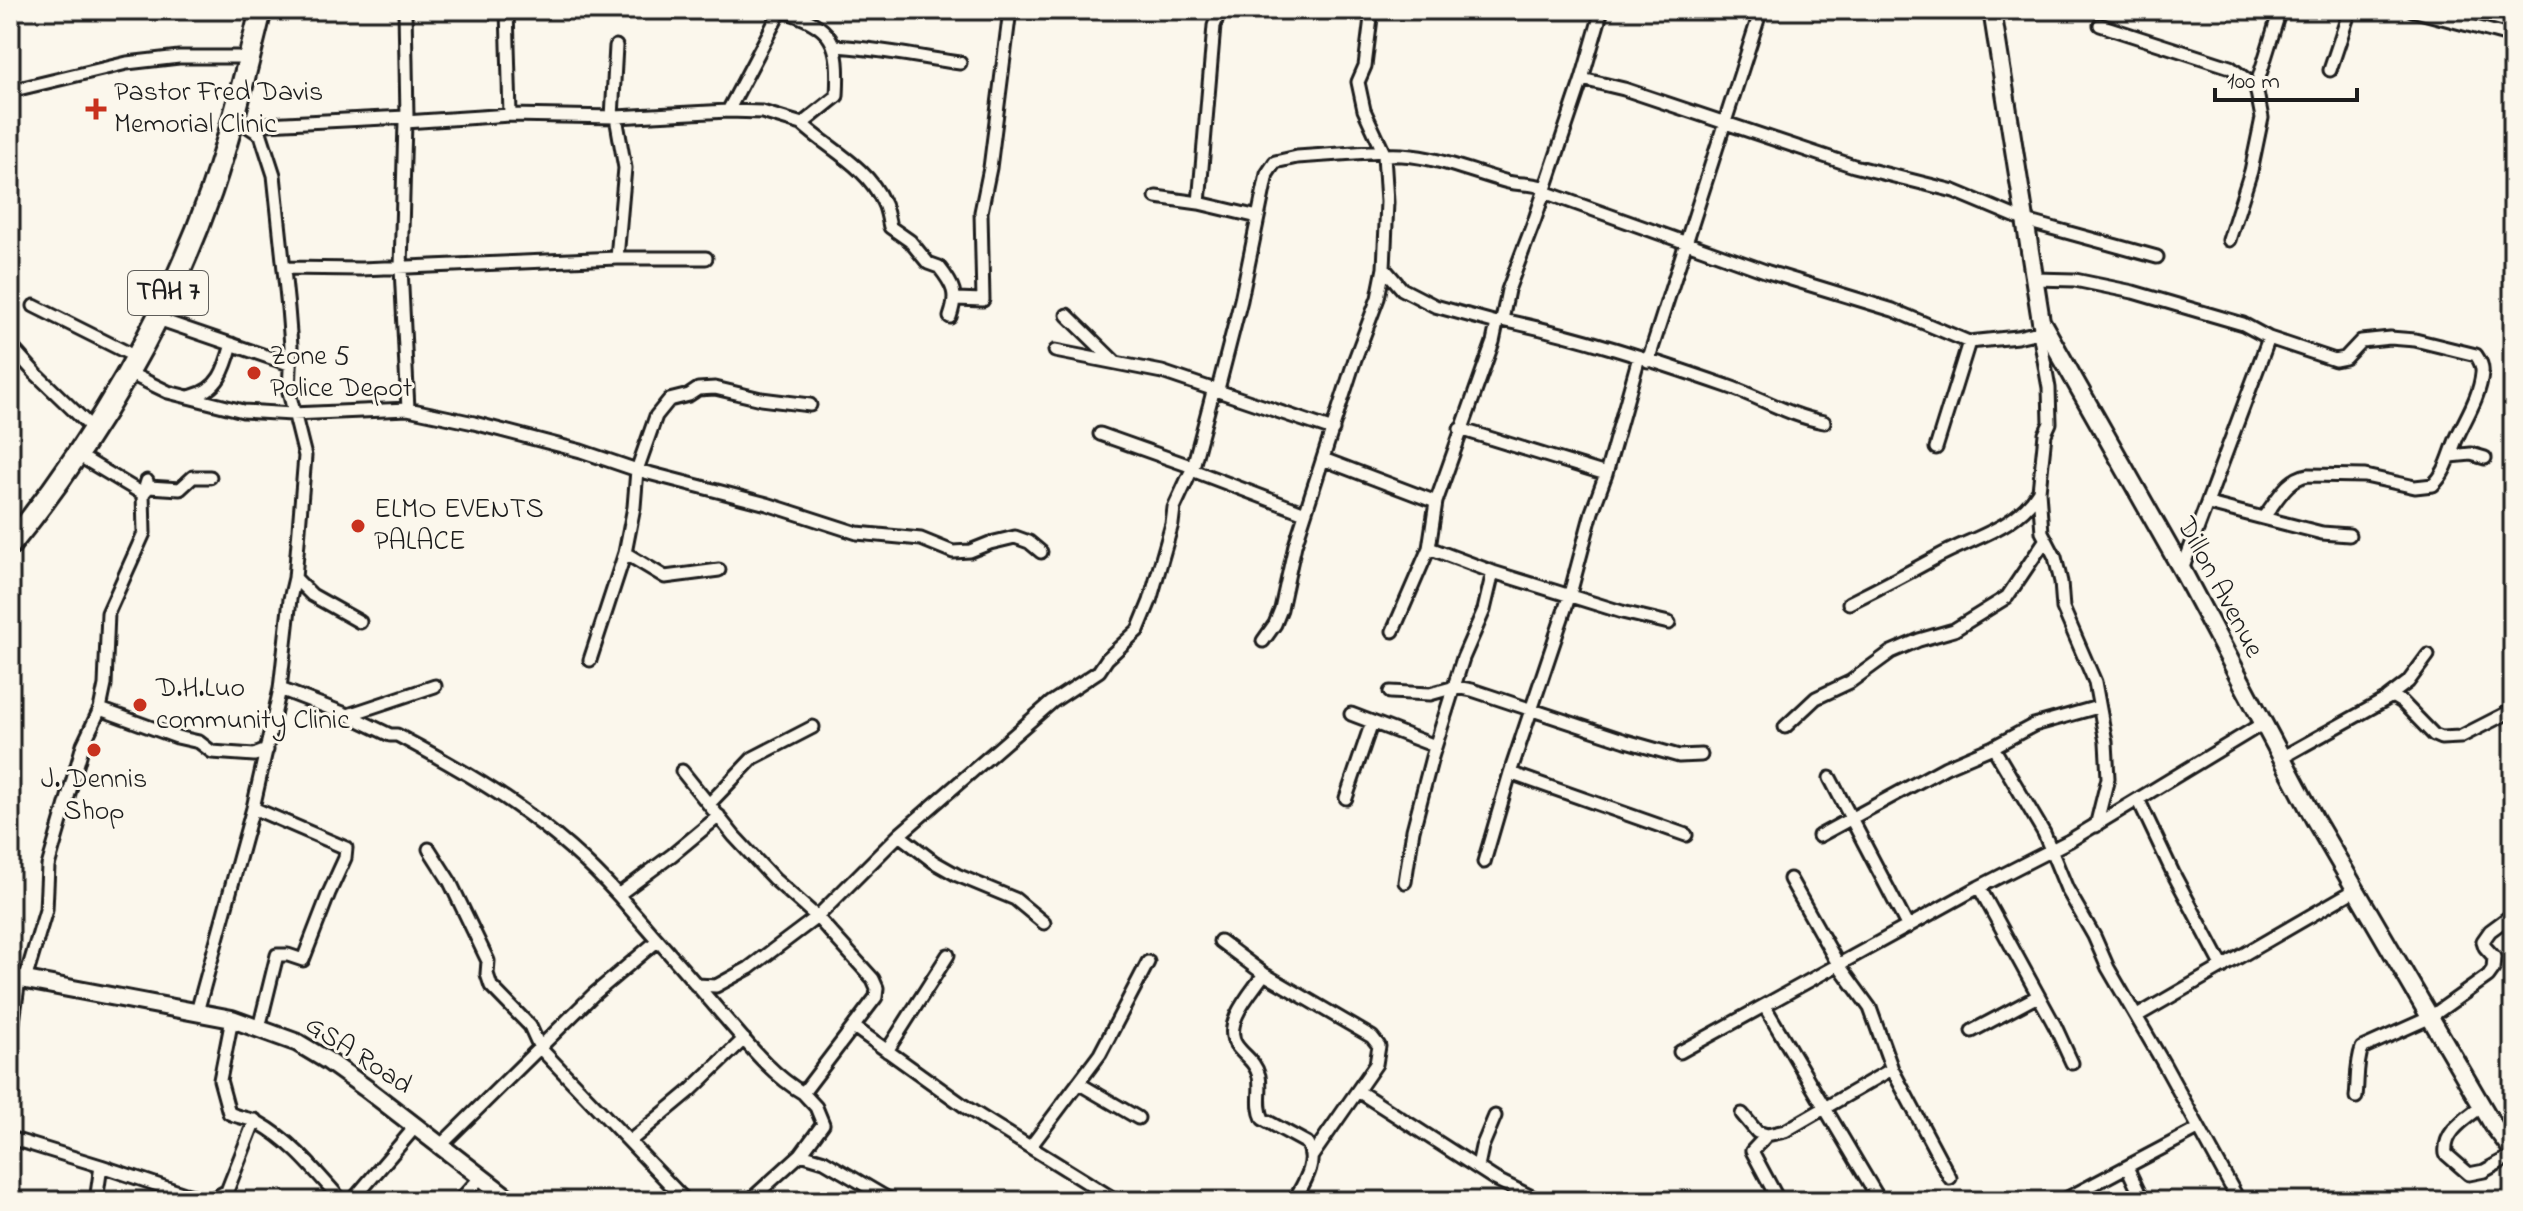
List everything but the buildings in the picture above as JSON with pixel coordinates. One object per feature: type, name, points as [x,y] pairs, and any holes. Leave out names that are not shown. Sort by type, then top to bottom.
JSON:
[{"type":"highway","name":"TAH 7","points":[[126,362],[189,218],[212,150],[249,10]]},
{"type":"highway","name":"TAH 7","points":[[10,527],[89,424],[155,318],[200,222],[239,124],[261,10]]},
{"type":"highway","name":"TAH 7","points":[[10,545],[78,455],[89,424]]},
{"type":"street","points":[[405,10],[406,120],[401,268],[408,409]]},
{"type":"street","points":[[507,10],[510,115]]},
{"type":"street","points":[[728,111],[781,10],[824,28],[834,46],[837,96],[802,124]]},
{"type":"street","points":[[956,299],[983,300],[981,212],[990,168],[1010,10]]},
{"type":"street","points":[[1199,203],[1214,26],[1220,10]]},
{"type":"street","points":[[1263,641],[1281,609],[1295,545],[1378,298],[1384,268],[1387,202],[1383,153],[1364,110],[1358,82],[1365,66],[1372,10]]},
{"type":"street","points":[[1393,631],[1429,548],[1436,502],[1582,79],[1602,10]]},
{"type":"street","points":[[1484,862],[1519,744],[1570,594],[1592,512],[1761,10]]},
{"type":"street","name":"Dillon Avenue","points":[[1992,10],[2040,326],[2182,570],[2262,724],[2355,890],[2429,1018],[2513,1153]]},
{"type":"street","points":[[2229,240],[2251,171],[2262,118],[2256,87],[2280,10]]},
{"type":"street","points":[[2330,70],[2350,10]]},
{"type":"street","points":[[2415,10],[2513,37]]},
{"type":"street","points":[[2100,25],[2230,67],[2256,87]]},
{"type":"street","points":[[616,46],[614,117],[625,168],[617,258]]},
{"type":"street","points":[[834,46],[864,47],[960,63]]},
{"type":"street","points":[[10,91],[127,63],[179,57],[238,57]]},
{"type":"street","points":[[1582,79],[1624,89],[1854,166],[1954,191],[2026,221],[2157,257]]},
{"type":"street","points":[[239,124],[510,115],[562,118],[762,112],[802,124],[868,180],[883,202],[890,227],[910,241],[928,263],[939,267],[952,286],[956,299],[950,317]]},
{"type":"street","points":[[197,1012],[253,808],[280,689],[295,578],[305,456],[292,414],[289,392],[291,346],[274,175],[261,135],[239,124]]},
{"type":"street","points":[[708,997],[716,986],[749,968],[817,917],[899,835],[1052,702],[1099,671],[1107,659],[1138,630],[1150,601],[1174,508],[1192,468],[1216,389],[1241,300],[1267,174],[1275,162],[1297,157],[1402,153],[1513,183],[1536,184],[1544,190],[1768,272],[1893,310],[1969,342],[2017,337],[2040,326],[2049,388],[2050,423],[2045,434],[2039,491],[2044,542],[2055,557],[2063,608],[2095,682],[2106,742],[2108,778],[2096,826]]},
{"type":"street","points":[[1156,197],[1258,217]]},
{"type":"street","points":[[284,268],[401,268],[617,258],[706,258]]},
{"type":"street","points":[[1384,268],[1402,289],[1435,306],[1564,333],[1754,396],[1806,419],[1824,422]]},
{"type":"street","points":[[2034,279],[2075,280],[2133,292],[2243,324],[2269,338],[2335,360],[2345,358],[2361,341],[2390,338],[2415,340],[2476,355],[2482,363],[2479,387],[2451,456],[2441,477],[2433,485],[2415,487],[2365,476],[2299,476],[2290,482],[2263,518]]},
{"type":"street","points":[[34,306],[126,362],[160,389],[243,411],[292,414],[408,409],[560,445],[857,533],[921,539],[953,552],[970,551],[1015,537],[1029,542],[1041,552]]},
{"type":"street","points":[[1067,315],[1116,364]]},
{"type":"street","points":[[155,318],[289,364]]},
{"type":"street","points":[[2182,570],[2269,338]]},
{"type":"street","points":[[1936,448],[1969,342]]},
{"type":"street","points":[[187,397],[209,391],[218,381],[232,344]]},
{"type":"street","points":[[10,345],[89,424]]},
{"type":"street","points":[[1055,351],[1162,372],[1333,430]]},
{"type":"street","points":[[590,660],[625,553],[637,470],[656,416],[669,400],[689,395],[698,389],[715,388],[761,399],[810,405]]},
{"type":"street","points":[[1460,429],[1606,474]]},
{"type":"street","points":[[1100,434],[1305,513]]},
{"type":"street","points":[[2451,456],[2471,454],[2485,458]]},
{"type":"street","points":[[78,455],[143,494]]},
{"type":"street","points":[[1323,459],[1436,502]]},
{"type":"street","points":[[143,494],[149,487],[180,489],[193,477],[210,477]]},
{"type":"street","points":[[10,1043],[18,978],[46,910],[48,866],[83,745],[100,709],[105,685],[108,613],[144,533],[143,494],[147,481]]},
{"type":"street","points":[[1849,603],[1938,556],[2006,525],[2032,503],[2039,491]]},
{"type":"street","points":[[2209,504],[2322,533],[2349,535]]},
{"type":"street","points":[[1785,727],[1816,698],[1850,682],[1891,652],[1954,630],[2007,597],[2044,542]]},
{"type":"street","points":[[1429,548],[1493,572],[1622,612],[1669,623]]},
{"type":"street","points":[[625,553],[665,577],[719,570]]},
{"type":"street","points":[[1405,882],[1413,830],[1435,746],[1463,658],[1484,610],[1493,572]]},
{"type":"street","points":[[295,578],[312,595],[360,622]]},
{"type":"street","points":[[2281,758],[2386,698],[2408,682],[2428,655]]},
{"type":"street","points":[[348,715],[435,686]]},
{"type":"street","points":[[1390,692],[1430,694],[1455,687],[1491,694],[1577,727],[1679,756],[1701,755]]},
{"type":"street","points":[[280,689],[390,735],[397,735],[475,776],[565,841],[618,895],[766,1063],[816,1107],[823,1124],[801,1154],[749,1201]]},
{"type":"street","points":[[2386,698],[2397,697],[2434,735],[2441,738],[2460,737],[2513,710]]},
{"type":"street","points":[[1819,836],[1946,767],[2034,725],[2098,707]]},
{"type":"street","points":[[100,709],[199,742],[212,752],[254,755],[267,750]]},
{"type":"street","points":[[1351,714],[1435,746]]},
{"type":"street","points":[[1346,798],[1372,722]]},
{"type":"street","points":[[1680,1052],[2096,826],[2262,724]]},
{"type":"street","points":[[709,804],[753,758],[813,727]]},
{"type":"street","points":[[1993,747],[2052,850],[2067,889],[2108,968],[2239,1201]]},
{"type":"street","points":[[682,771],[774,879],[817,917],[873,979],[877,988],[876,997],[836,1045],[803,1093]]},
{"type":"street","points":[[1510,773],[1686,835]]},
{"type":"street","points":[[1830,778],[1908,927]]},
{"type":"street","points":[[2139,801],[2223,967]]},
{"type":"street","points":[[253,808],[346,848],[345,858],[303,960],[277,955],[259,1028]]},
{"type":"street","points":[[618,895],[719,816]]},
{"type":"street","points":[[899,835],[957,875],[1015,899],[1044,923]]},
{"type":"street","points":[[429,849],[450,882],[488,961],[487,974],[491,986],[530,1026],[540,1048],[686,1201]]},
{"type":"street","points":[[1790,879],[1838,964],[1870,1008],[1892,1069],[1950,1178]]},
{"type":"street","points":[[1979,887],[2072,1063]]},
{"type":"street","points":[[2137,1016],[2355,890]]},
{"type":"street","points":[[2356,1097],[2357,1067],[2362,1048],[2429,1018],[2490,973],[2494,957],[2483,941],[2486,935],[2513,914]]},
{"type":"street","points":[[440,1146],[593,995],[657,941]]},
{"type":"street","points":[[1220,941],[1264,974],[1377,1042],[1380,1050],[1376,1064],[1312,1156],[1307,1175],[1294,1201]]},
{"type":"street","points":[[887,1051],[948,955]]},
{"type":"street","points":[[1031,1146],[1112,1035],[1134,984],[1148,962]]},
{"type":"street","points":[[1264,974],[1235,1019],[1232,1032],[1236,1044],[1253,1060],[1258,1074],[1259,1107],[1263,1119],[1307,1143],[1312,1156]]},
{"type":"street","name":"GSA Road","points":[[18,978],[232,1019],[298,1043],[328,1061],[512,1201]]},
{"type":"street","points":[[696,985],[716,986]]},
{"type":"street","points":[[1972,1031],[2038,996]]},
{"type":"street","points":[[1765,1007],[1880,1201]]},
{"type":"street","points":[[232,1019],[220,1080],[229,1113],[255,1120],[300,1152],[342,1201]]},
{"type":"street","points":[[854,1027],[967,1108],[1117,1201]]},
{"type":"street","points":[[630,1141],[690,1091],[744,1039]]},
{"type":"street","points":[[1742,1114],[1757,1132],[1767,1135],[1785,1131],[1892,1069]]},
{"type":"street","points":[[1078,1083],[1138,1118]]},
{"type":"street","points":[[1358,1091],[1478,1166],[1517,1196],[1540,1201]]},
{"type":"street","points":[[2482,1106],[2451,1132],[2446,1139],[2446,1154],[2464,1173],[2469,1174],[2484,1171],[2513,1153]]},
{"type":"street","points":[[1478,1166],[1495,1116]]},
{"type":"street","points":[[11,1137],[210,1200],[227,1191],[255,1120]]},
{"type":"street","points":[[352,1201],[416,1126]]},
{"type":"street","points":[[2062,1201],[2198,1129]]},
{"type":"street","points":[[1767,1135],[1752,1151],[1775,1194]]},
{"type":"street","points":[[801,1154],[824,1161],[892,1201]]},
{"type":"street","points":[[96,1201],[101,1166]]},
{"type":"street","points":[[2127,1167],[2143,1201]]},
{"type":"street","points":[[459,1201],[481,1177]]},
{"type":"place","name":"Pastor Fred Davis Memorial Clinic","points":[[96,109]]},
{"type":"place","name":"Zone 5 Police Depot","points":[[254,373]]},
{"type":"place","name":"ELMO EVENTS PALACE","points":[[358,526]]},
{"type":"place","name":"D.H.Luo community Clinic","points":[[140,705]]},
{"type":"place","name":"J. Dennis Shop","points":[[94,750]]}]
